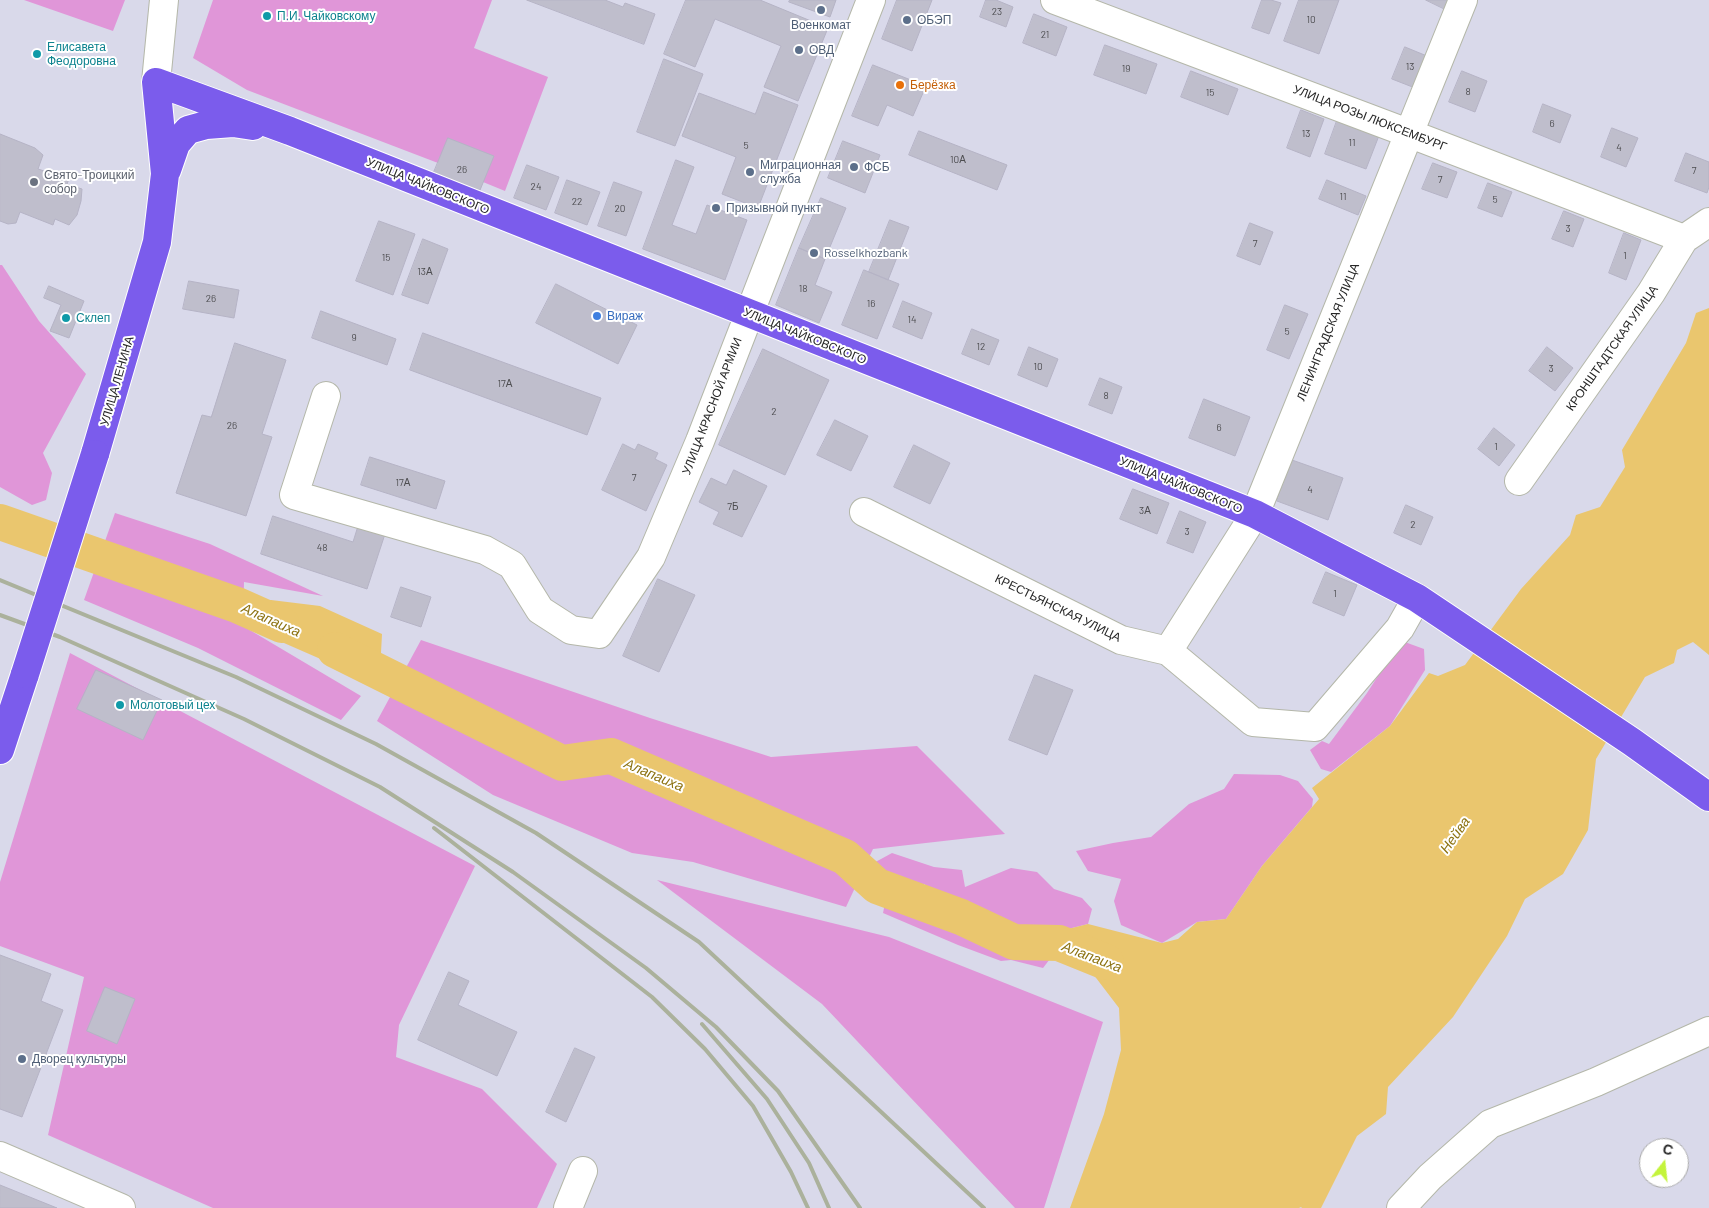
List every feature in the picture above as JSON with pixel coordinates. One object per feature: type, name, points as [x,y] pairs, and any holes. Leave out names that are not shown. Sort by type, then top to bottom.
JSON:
[{"type":"main road","name":"УЛИЦА ЧАЙКОВСКОГО","points":[[156,82],[290,131],[1255,514],[1417,598],[1632,742],[1709,797]]},
{"type":"main road","name":"УЛИЦА ЛЕНИНА","points":[[0,750],[96,454],[158,242],[165,174],[156,82]]},
{"type":"main road","points":[[165,174],[176,144],[188,130],[206,125],[233,123],[290,131]]},
{"type":"street","name":"УЛИЦА ЛЕНИНА","points":[[156,82],[164,0]]},
{"type":"street","name":"УЛИЦА КРАСНОЙ АРМИИ","points":[[326,396],[294,495],[486,550],[512,565],[540,610],[571,630],[599,634],[651,557],[700,441],[870,0]]},
{"type":"street","name":"УЛИЦА РОЗЫ ЛЮКСЕМБУРГ","points":[[1055,0],[1684,239]]},
{"type":"street","name":"ЛЕНИНГРАДСКАЯ УЛИЦА","points":[[1168,651],[1255,514],[1463,0]]},
{"type":"street","name":"КРОНШТАДТСКАЯ УЛИЦА","points":[[1519,481],[1651,292],[1684,239],[1709,222]]},
{"type":"street","name":"КРЕСТЬЯНСКАЯ УЛИЦА","points":[[864,512],[1121,640],[1168,651],[1253,722],[1315,727],[1400,628],[1417,598]]},
{"type":"street","points":[[1401,1208],[1430,1177],[1490,1124],[1596,1082],[1709,1031]]},
{"type":"street","points":[[0,1156],[121,1208]]},
{"type":"street","points":[[568,1208],[583,1171]]},
{"type":"shaded area","points":[[24,0],[125,0],[113,31]]},
{"type":"shaded area","points":[[213,0],[492,0],[474,48],[548,77],[505,191],[483,182],[478,195],[438,163],[247,90],[193,58]]},
{"type":"shaded area","points":[[0,265],[2,265],[39,321],[86,374],[43,453],[52,473],[46,500],[32,505],[0,487]]},
{"type":"shaded area","points":[[115,513],[210,544],[323,596],[244,582],[243,626],[361,696],[341,720],[198,648],[84,600]]},
{"type":"shaded area","points":[[421,640],[771,757],[917,746],[1005,834],[873,849],[846,907],[693,862],[632,853],[493,795],[377,721]]},
{"type":"shaded area","points":[[1402,641],[1424,649],[1425,670],[1390,726],[1331,772],[1321,769],[1310,750],[1322,741],[1329,744],[1367,693]]},
{"type":"shaded area","points":[[70,653],[475,866],[399,1025],[396,1057],[482,1089],[557,1164],[537,1208],[213,1208],[48,1135],[84,977],[0,946],[0,882]]},
{"type":"shaded area","points":[[1234,774],[1280,775],[1298,781],[1313,799],[1312,807],[1262,866],[1226,919],[1197,922],[1162,943],[1121,925],[1114,901],[1121,879],[1088,871],[1076,851],[1151,837],[1189,804],[1224,789]]},
{"type":"shaded area","points":[[892,853],[934,867],[962,870],[965,887],[1011,868],[1037,872],[1054,889],[1082,898],[1092,909],[1088,924],[1068,929],[1045,927],[1014,935],[1003,924],[926,896],[925,884],[897,887],[873,879],[870,865]]},
{"type":"shaded area","points":[[657,880],[889,937],[1103,1022],[1044,1208],[1015,1208],[822,1004]]},
{"type":"shaded area","points":[[885,903],[1006,950],[1048,952],[1053,955],[1043,968],[1011,960],[1001,961],[883,913]]},
{"type":"water","name":"Нейва","points":[[1709,308],[1709,655],[1693,642],[1677,650],[1674,663],[1645,677],[1596,759],[1588,830],[1563,874],[1525,899],[1507,936],[1453,1017],[1388,1087],[1386,1114],[1357,1136],[1321,1208],[1070,1208],[1104,1114],[1121,1050],[1119,1008],[1090,970],[1058,960],[1059,943],[1068,929],[1088,924],[1162,943],[1178,939],[1197,922],[1226,919],[1262,866],[1319,799],[1312,788],[1390,726],[1429,673],[1438,676],[1465,665],[1521,589],[1570,535],[1576,515],[1600,507],[1625,467],[1622,450],[1686,343],[1696,313]]},
{"type":"water","points":[[271,600],[320,606],[382,634],[380,672],[364,678],[284,643],[237,605]]},
{"type":"building","points":[[527,0],[605,0],[623,7],[625,3],[655,14],[644,44]]},
{"type":"building","name":"ОВД","points":[[686,0],[760,0],[828,28],[798,101],[764,87],[781,46],[715,19],[695,67],[664,54]]},
{"type":"building","name":"Военкомат","points":[[790,0],[836,0],[830,17],[789,2]]},
{"type":"building","name":"ОБЭП","points":[[897,0],[932,0],[912,51],[882,39]]},
{"type":"building","points":[[986,0],[996,0],[1013,7],[1006,27],[980,17]]},
{"type":"building","points":[[1262,0],[1281,3],[1269,34],[1252,28]]},
{"type":"building","points":[[1299,0],[1339,0],[1319,54],[1284,41]]},
{"type":"building","points":[[1426,0],[1448,0],[1445,9]]},
{"type":"building","points":[[1034,14],[1067,27],[1056,56],[1023,43]]},
{"type":"building","points":[[1105,45],[1157,64],[1146,94],[1094,75]]},
{"type":"building","points":[[1405,47],[1427,56],[1415,88],[1392,79]]},
{"type":"building","points":[[664,59],[703,74],[675,146],[637,132]]},
{"type":"building","points":[[873,65],[926,86],[913,116],[887,105],[878,126],[852,116]]},
{"type":"building","points":[[1191,71],[1238,89],[1228,115],[1181,97]]},
{"type":"building","points":[[1462,71],[1487,81],[1475,112],[1449,102]]},
{"type":"building","points":[[764,92],[798,105],[758,208],[722,194],[736,157],[682,136],[699,93],[755,114]]},
{"type":"building","points":[[1543,104],[1571,115],[1560,143],[1533,132]]},
{"type":"building","points":[[1301,110],[1324,119],[1310,157],[1287,148]]},
{"type":"building","points":[[1338,118],[1380,133],[1366,169],[1325,154]]},
{"type":"building","points":[[1612,128],[1638,138],[1626,167],[1601,157]]},
{"type":"building","points":[[919,131],[1007,165],[997,190],[909,155]]},
{"type":"building","name":"Свято-Троицкий собор","points":[[0,134],[35,148],[43,155],[38,169],[69,179],[67,184],[82,189],[77,215],[69,225],[55,219],[53,225],[20,212],[16,223],[8,224],[0,221]]},
{"type":"building","points":[[448,138],[494,156],[478,195],[432,177]]},
{"type":"building","name":"ФСБ","points":[[843,141],[880,155],[865,193],[828,178]]},
{"type":"building","points":[[1686,153],[1709,162],[1709,187],[1707,193],[1675,181]]},
{"type":"building","points":[[676,160],[694,167],[672,225],[696,234],[707,205],[747,220],[725,280],[643,249]]},
{"type":"building","points":[[1433,163],[1457,172],[1447,198],[1422,189]]},
{"type":"building","points":[[527,165],[559,177],[546,210],[514,198]]},
{"type":"building","points":[[567,180],[600,192],[587,225],[555,213]]},
{"type":"building","points":[[1327,180],[1366,196],[1358,215],[1319,199]]},
{"type":"building","points":[[614,182],[642,192],[626,236],[598,226]]},
{"type":"building","points":[[1488,183],[1512,192],[1502,217],[1478,208]]},
{"type":"building","points":[[821,198],[846,208],[825,259],[799,248]]},
{"type":"building","points":[[1564,211],[1584,219],[1573,247],[1552,239]]},
{"type":"building","points":[[890,220],[909,227],[888,280],[869,272]]},
{"type":"building","points":[[379,221],[415,234],[393,295],[356,281]]},
{"type":"building","points":[[1250,223],[1273,232],[1260,265],[1237,256]]},
{"type":"building","points":[[1624,233],[1641,240],[1626,280],[1609,273]]},
{"type":"building","points":[[423,239],[448,249],[428,304],[402,295]]},
{"type":"building","points":[[799,248],[825,259],[815,285],[832,292],[819,323],[776,305]]},
{"type":"building","points":[[864,270],[899,284],[877,339],[842,325]]},
{"type":"building","points":[[189,281],[239,290],[234,318],[183,309]]},
{"type":"building","points":[[556,284],[637,325],[618,364],[536,323]]},
{"type":"building","name":"Склеп","points":[[49,286],[84,301],[69,338],[50,331],[61,305],[44,298]]},
{"type":"building","points":[[903,301],[932,313],[922,339],[893,327]]},
{"type":"building","points":[[1285,305],[1308,314],[1289,359],[1267,350]]},
{"type":"building","points":[[321,311],[396,339],[387,365],[312,338]]},
{"type":"building","points":[[972,329],[999,340],[989,365],[962,354]]},
{"type":"building","points":[[423,333],[601,398],[587,435],[410,370]]},
{"type":"building","points":[[235,343],[286,360],[262,434],[272,437],[246,516],[176,493],[202,415],[211,417]]},
{"type":"building","points":[[1029,347],[1058,359],[1047,387],[1018,375]]},
{"type":"building","points":[[1547,347],[1573,368],[1555,391],[1529,371]]},
{"type":"building","points":[[763,349],[829,380],[785,475],[719,445]]},
{"type":"building","points":[[1100,378],[1122,387],[1112,414],[1089,405]]},
{"type":"building","points":[[1204,399],[1250,417],[1235,456],[1189,438]]},
{"type":"building","points":[[835,420],[868,436],[851,471],[817,455]]},
{"type":"building","points":[[1494,428],[1515,445],[1499,466],[1478,449]]},
{"type":"building","points":[[623,444],[635,450],[638,444],[658,453],[655,459],[667,465],[646,511],[602,490]]},
{"type":"building","points":[[914,445],[950,463],[930,504],[894,487]]},
{"type":"building","points":[[370,457],[445,481],[436,509],[361,485]]},
{"type":"building","points":[[1292,460],[1343,478],[1328,520],[1277,501]]},
{"type":"building","points":[[734,470],[767,486],[742,537],[713,524],[719,512],[699,502],[711,478],[726,485]]},
{"type":"building","points":[[1133,489],[1169,503],[1157,534],[1120,519]]},
{"type":"building","points":[[1406,505],[1433,517],[1421,545],[1394,533]]},
{"type":"building","points":[[1180,511],[1206,522],[1193,553],[1167,543]]},
{"type":"building","points":[[273,516],[353,542],[358,526],[385,534],[367,589],[261,554]]},
{"type":"building","points":[[1326,572],[1357,585],[1344,616],[1313,603]]},
{"type":"building","points":[[658,579],[695,595],[659,672],[623,656]]},
{"type":"building","points":[[401,587],[431,597],[421,627],[391,617]]},
{"type":"building","name":"Молотовый цех","points":[[96,670],[162,700],[143,740],[77,709]]},
{"type":"building","points":[[1035,675],[1073,690],[1047,755],[1009,740]]},
{"type":"building","name":"Дворец культуры","points":[[0,955],[51,974],[41,1001],[63,1010],[22,1117],[0,1109]]},
{"type":"building","points":[[449,972],[469,981],[458,1005],[517,1032],[497,1076],[418,1040]]},
{"type":"building","points":[[105,987],[135,999],[117,1044],[87,1031]]},
{"type":"building","points":[[575,1048],[595,1057],[566,1122],[546,1112]]},
{"type":"building","points":[[0,1185],[57,1208],[0,1208]]},
{"type":"waterway","name":"Алапаиха","points":[[0,522],[237,605],[282,625]]},
{"type":"waterway","name":"Алапаиха","points":[[335,650],[562,763],[611,756],[845,857],[877,886],[961,917],[1014,942],[1059,943],[1106,962]]},
{"type":"railway","points":[[0,580],[236,677],[376,744],[536,833],[699,942],[984,1208]]},
{"type":"railway","points":[[0,615],[60,637],[244,719],[380,787],[513,872],[646,968],[716,1027],[778,1091],[860,1208]]},
{"type":"railway","points":[[434,828],[652,997],[705,1049],[753,1106],[791,1172],[808,1208]]},
{"type":"railway","points":[[702,1024],[767,1099],[809,1163],[829,1208]]},
{"type":"place","name":"Военкомат","points":[[821,10]]},
{"type":"place","name":"П.И. Чайковскому","points":[[267,16]]},
{"type":"place","name":"ОБЭП","points":[[907,20]]},
{"type":"place","name":"ОВД","points":[[799,50]]},
{"type":"place","name":"Елисавета Феодоровна","points":[[37,54]]},
{"type":"place","name":"Берёзка","points":[[900,85]]},
{"type":"place","name":"ФСБ","points":[[854,167]]},
{"type":"place","name":"Миграционная служба","points":[[750,172]]},
{"type":"place","name":"Свято-Троицкий собор","points":[[34,182]]},
{"type":"place","name":"Призывной пункт","points":[[716,208]]},
{"type":"place","name":"Rosselkhozbank","points":[[814,253]]},
{"type":"place","name":"Вираж","points":[[597,316]]},
{"type":"place","name":"Склеп","points":[[66,318]]},
{"type":"place","name":"Молотовый цех","points":[[120,705]]},
{"type":"place","name":"Дворец культуры","points":[[22,1059]]}]
